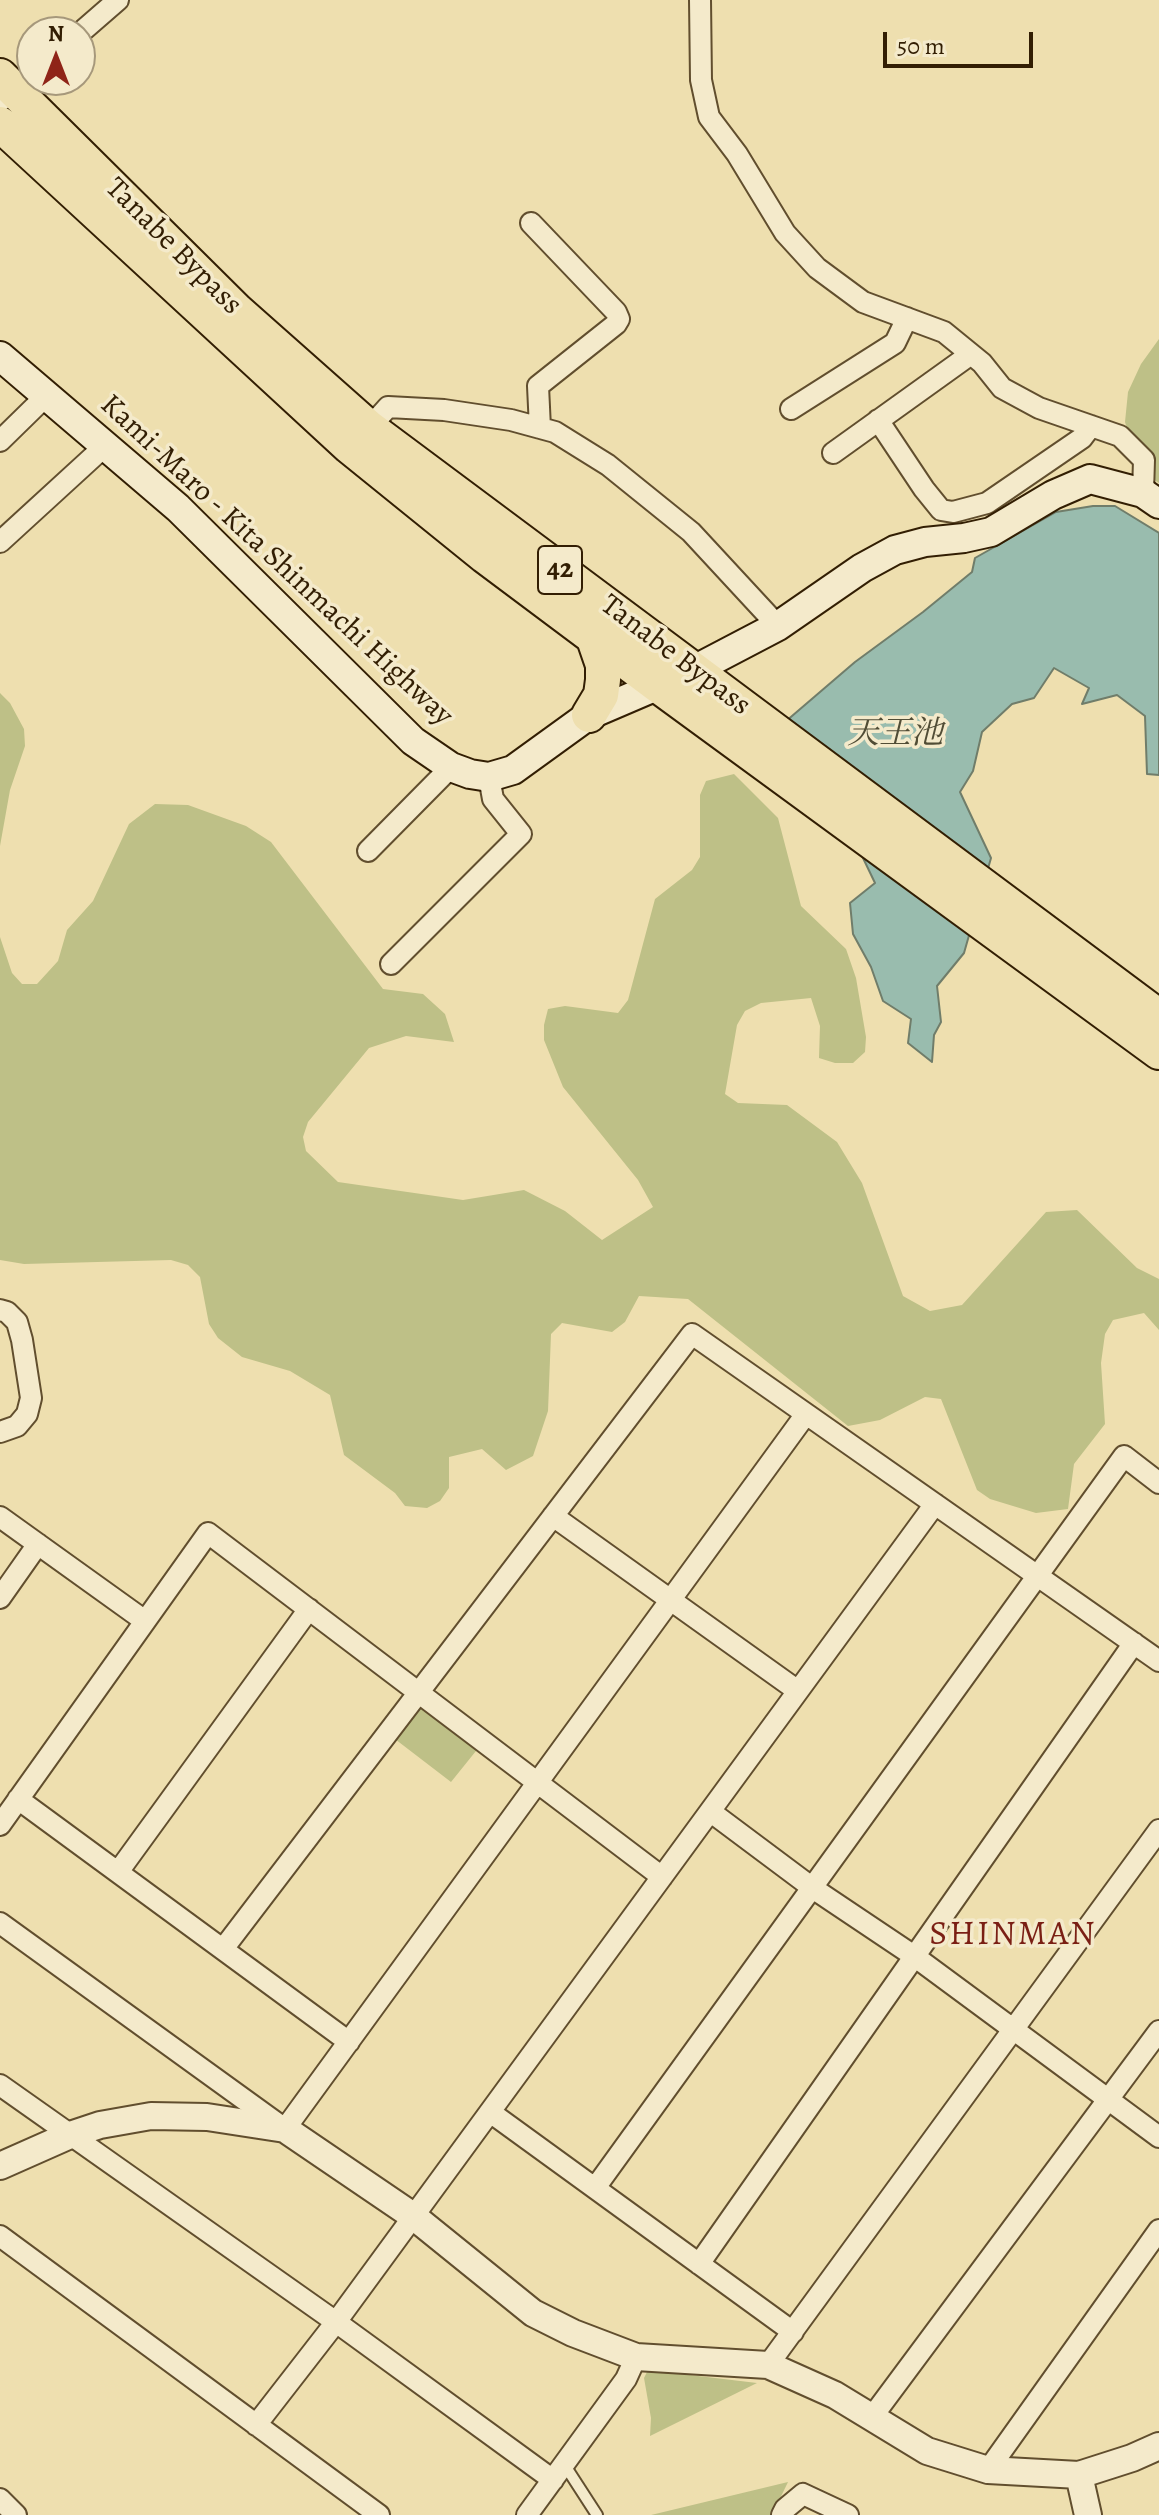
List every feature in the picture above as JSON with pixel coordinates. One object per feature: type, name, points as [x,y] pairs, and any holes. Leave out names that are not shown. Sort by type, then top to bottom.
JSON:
[{"type":"highway","name":"Tanabe Bypass","points":[[11,85],[237,311],[369,428],[1159,1017]]},
{"type":"highway","name":"Tanabe Bypass","points":[[0,124],[349,446],[485,556],[1159,1052]]},
{"type":"highway","points":[[589,715],[601,695],[603,680],[603,665],[593,636]]},
{"type":"main road","name":"Kami-Maro - Kita Shinmachi Highway","points":[[0,356],[178,508],[402,731],[451,767],[489,777]]},
{"type":"main road","points":[[489,777],[513,770],[589,715],[694,670],[778,626],[862,568],[895,550],[991,532],[1053,495],[1090,479],[1151,498]]},
{"type":"street","points":[[96,19],[118,0]]},
{"type":"street","points":[[700,0],[701,80],[709,117],[737,154],[785,233],[817,268],[863,302],[944,332],[982,363],[1002,388],[1039,408],[1120,436],[1144,460],[1151,498]]},
{"type":"street","points":[[531,223],[616,312],[619,319],[538,386],[540,428]]},
{"type":"street","points":[[791,409],[895,343],[907,318]]},
{"type":"street","points":[[833,453],[971,354]]},
{"type":"street","points":[[0,441],[47,395]]},
{"type":"street","points":[[369,428],[388,407],[444,410],[511,420],[555,432],[608,465],[691,532],[778,626]]},
{"type":"street","points":[[878,420],[941,510],[953,512],[987,503],[1082,438],[1091,426]]},
{"type":"street","points":[[0,542],[106,445]]},
{"type":"street","points":[[368,851],[451,767]]},
{"type":"street","points":[[391,964],[521,834],[493,799],[489,777]]},
{"type":"street","points":[[0,1310],[7,1312],[17,1322],[31,1398],[27,1414],[17,1426],[0,1432]]},
{"type":"street","points":[[223,1949],[692,1334],[1159,1661]]},
{"type":"street","points":[[285,2129],[806,1414]]},
{"type":"street","points":[[595,2188],[1124,1456],[1159,1483]]},
{"type":"street","points":[[256,2425],[336,2322],[935,1504]]},
{"type":"street","points":[[553,1516],[798,1691]]},
{"type":"street","points":[[0,1517],[145,1621]]},
{"type":"street","points":[[0,1825],[208,1533],[662,1877]]},
{"type":"street","points":[[0,1598],[38,1544]]},
{"type":"street","points":[[118,1872],[309,1609]]},
{"type":"street","points":[[699,2264],[1134,1643]]},
{"type":"street","points":[[18,1799],[349,2042]]},
{"type":"street","points":[[711,1812],[814,1889],[914,1956],[1159,2137]]},
{"type":"street","points":[[768,2365],[1159,1830]]},
{"type":"street","points":[[0,1923],[285,2129],[413,2216],[533,2313],[573,2333],[636,2357],[768,2365],[835,2395],[927,2451],[988,2470],[1079,2475],[1159,2446]]},
{"type":"street","points":[[872,2417],[1159,2031]]},
{"type":"street","points":[[0,2085],[336,2322],[558,2472]]},
{"type":"street","points":[[490,2112],[793,2332]]},
{"type":"street","points":[[0,2166],[100,2125],[151,2116],[207,2117],[285,2129]]},
{"type":"street","points":[[988,2470],[1159,2230]]},
{"type":"street","points":[[0,2236],[379,2515]]},
{"type":"street","points":[[527,2515],[626,2379],[636,2357]]},
{"type":"street","points":[[1079,2475],[1088,2515]]},
{"type":"street","points":[[782,2515],[803,2494],[848,2515]]},
{"type":"street","points":[[0,2499],[16,2515]]},
{"type":"lane","points":[[558,2472],[597,2515]]},
{"type":"green space","points":[[1159,339],[1159,483],[1150,477],[1135,454],[1125,422],[1128,392],[1141,364]]},
{"type":"green space","points":[[0,693],[10,703],[24,729],[25,746],[10,790],[0,846]]},
{"type":"green space","points":[[734,774],[778,818],[801,906],[846,949],[856,978],[866,1037],[865,1052],[853,1063],[835,1063],[819,1058],[820,1026],[811,998],[761,1003],[745,1011],[737,1025],[725,1094],[738,1103],[787,1105],[837,1142],[862,1183],[903,1296],[930,1311],[962,1305],[1046,1212],[1077,1210],[1137,1268],[1159,1279],[1159,1330],[1144,1313],[1113,1320],[1105,1334],[1101,1363],[1105,1424],[1074,1464],[1068,1509],[1036,1513],[990,1499],[977,1490],[941,1399],[925,1397],[880,1420],[848,1426],[688,1299],[639,1296],[625,1322],[612,1332],[562,1323],[551,1334],[548,1411],[533,1456],[506,1470],[482,1449],[449,1457],[449,1488],[440,1501],[427,1508],[405,1506],[395,1493],[344,1455],[330,1395],[290,1371],[242,1357],[218,1338],[209,1324],[200,1277],[188,1265],[171,1260],[24,1264],[0,1260],[0,937],[12,973],[22,984],[37,984],[58,961],[67,930],[93,901],[129,824],[155,804],[188,805],[246,826],[271,842],[383,989],[423,994],[445,1014],[454,1042],[406,1036],[369,1048],[308,1122],[303,1137],[306,1151],[338,1182],[463,1200],[524,1190],[565,1211],[602,1240],[653,1207],[638,1180],[563,1087],[544,1040],[544,1025],[548,1009],[565,1006],[618,1013],[628,1000],[655,899],[692,870],[700,857],[700,795],[706,781]]},
{"type":"green space","points":[[422,1698],[480,1746],[451,1782],[391,1736]]},
{"type":"green space","points":[[648,2370],[757,2383],[650,2436],[651,2418],[644,2378]]},
{"type":"green space","points":[[788,2482],[772,2515],[651,2515]]},
{"type":"water","name":"天王池","points":[[1115,506],[1159,533],[1159,775],[1147,774],[1145,716],[1117,695],[1082,704],[1089,688],[1054,668],[1034,698],[1012,704],[982,732],[973,771],[960,792],[991,858],[964,953],[937,986],[941,1022],[934,1035],[932,1062],[908,1043],[911,1019],[883,1001],[871,967],[853,934],[850,903],[875,883],[805,737],[785,722],[855,662],[972,572],[975,558],[1056,512]]},
{"type":"district","name":"SHINMAN","points":[[1013,1936]]}]
